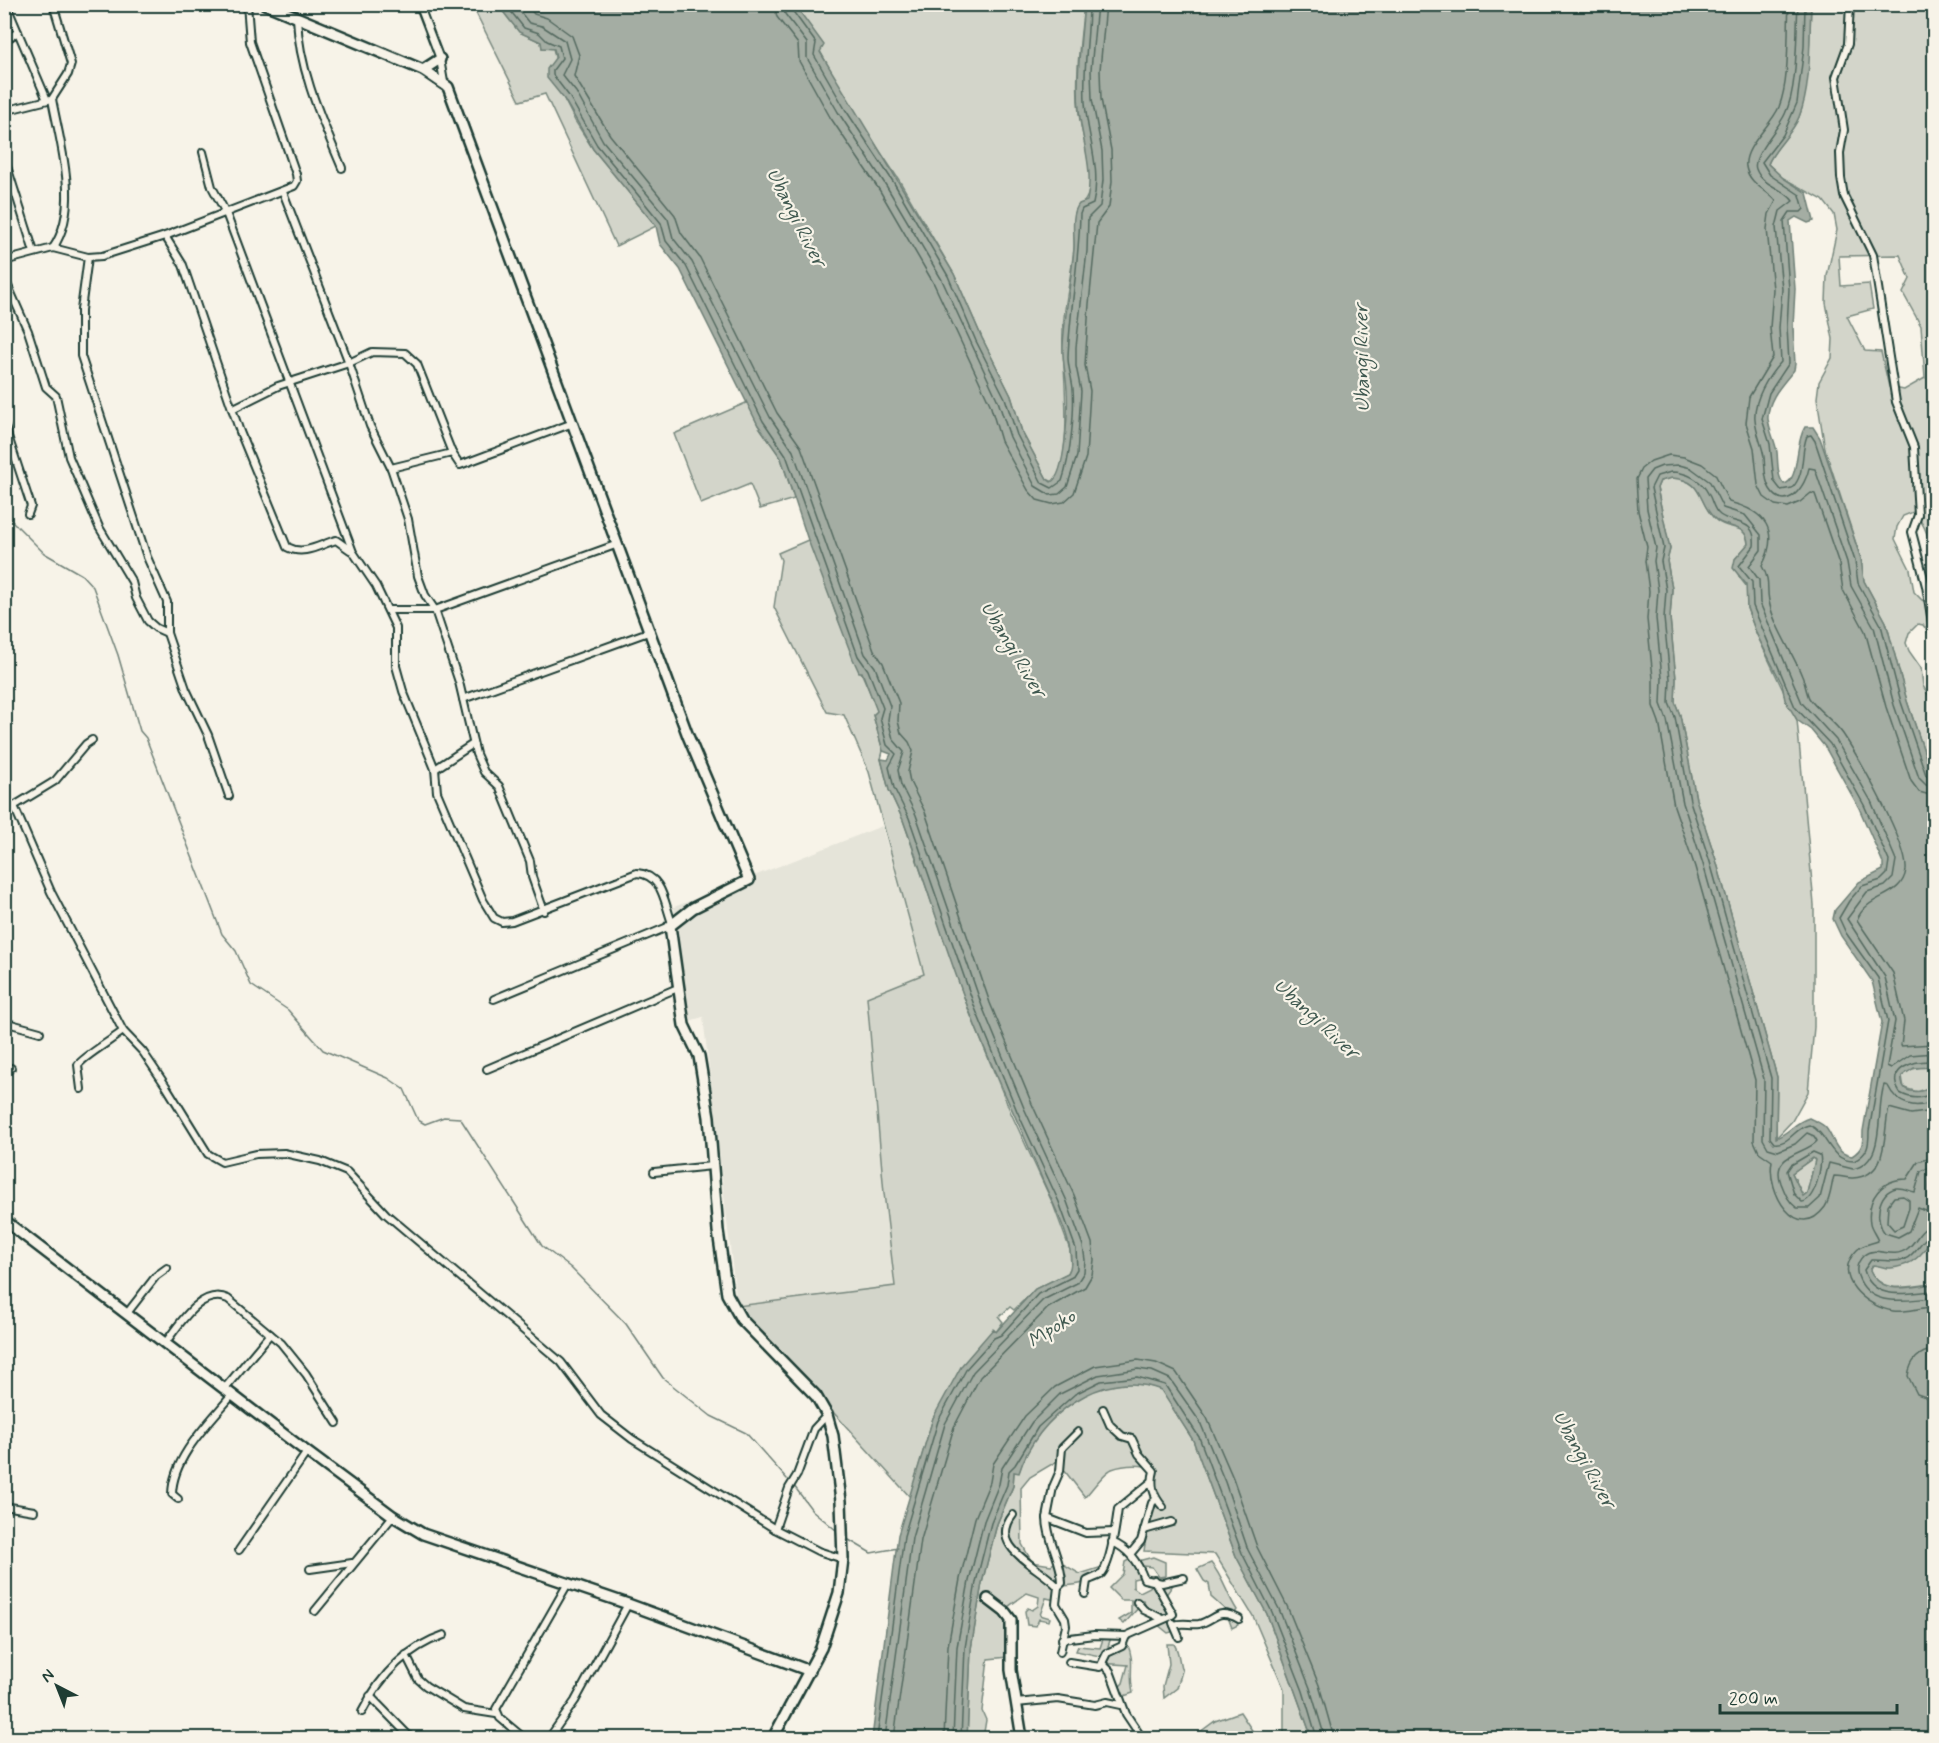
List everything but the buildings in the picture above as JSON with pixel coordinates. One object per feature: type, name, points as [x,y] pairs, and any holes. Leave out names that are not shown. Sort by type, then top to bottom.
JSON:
[{"type":"street","points":[[6,4],[49,99],[66,190],[61,237],[53,248]]},
{"type":"street","points":[[4,111],[49,99],[68,74],[71,64],[68,47],[53,4]]},
{"type":"street","points":[[4,261],[53,248],[88,256],[102,256],[165,236],[294,186],[297,181],[296,174],[250,42],[247,4]]},
{"type":"street","points":[[265,4],[423,70],[444,82]]},
{"type":"street","points":[[419,4],[440,59],[444,82],[454,100],[688,736],[749,880],[693,908],[671,924],[494,999]]},
{"type":"street","points":[[1850,4],[1848,44],[1836,77],[1844,130],[1840,153],[1841,178],[1844,196],[1873,255],[1896,402],[1914,447],[1918,515],[1912,532],[1926,586],[1935,635]]},
{"type":"street","points":[[297,18],[300,53],[316,104],[342,168]]},
{"type":"street","points":[[4,41],[18,32]]},
{"type":"street","points":[[423,70],[440,59]]},
{"type":"street","points":[[203,152],[212,187],[226,213],[353,552],[389,610],[396,628],[396,666],[403,691],[435,769],[437,792],[483,900],[494,918],[502,922],[544,911],[638,873],[649,874],[656,878],[671,924],[684,1025],[699,1056],[709,1117],[712,1166],[727,1294],[741,1319],[816,1396],[827,1414],[833,1436],[841,1501],[842,1576],[834,1613],[810,1671],[773,1738]]},
{"type":"street","points":[[4,158],[34,252]]},
{"type":"street","points":[[283,192],[349,363],[370,426],[392,468],[408,519],[418,576],[425,595],[435,610],[465,712],[471,725],[473,744],[484,771],[499,786],[530,861],[532,877],[544,911]]},
{"type":"street","points":[[165,236],[183,265],[232,409],[287,547],[295,551],[307,551],[336,540],[353,552]]},
{"type":"street","points":[[88,256],[81,310],[81,356],[147,557],[167,602],[167,633],[186,689],[208,735],[229,796]]},
{"type":"street","points":[[4,277],[28,332],[46,387],[56,396],[69,457],[99,527],[132,582],[136,598],[148,621],[167,633]]},
{"type":"street","points":[[232,409],[278,386],[349,363],[372,352],[405,353],[417,364],[452,453],[460,465],[573,423]]},
{"type":"street","points":[[4,424],[31,506],[28,514]]},
{"type":"street","points":[[392,468],[452,453]]},
{"type":"street","points":[[389,610],[435,610],[618,544]]},
{"type":"street","points":[[463,699],[651,631]]},
{"type":"street","points":[[4,804],[14,806],[55,781],[92,740]]},
{"type":"street","points":[[435,769],[473,744]]},
{"type":"street","points":[[14,806],[51,891],[123,1030],[149,1061],[214,1160],[222,1162],[267,1153],[284,1154],[320,1161],[346,1172],[386,1214],[561,1362],[601,1414],[670,1465],[775,1529],[818,1551],[843,1559]]},
{"type":"street","points":[[487,1069],[680,987]]},
{"type":"street","points":[[4,1024],[11,1023],[40,1032]]},
{"type":"street","points":[[81,1089],[78,1065],[82,1059],[98,1051],[123,1030]]},
{"type":"street","points":[[654,1172],[712,1166]]},
{"type":"street","points":[[4,1220],[128,1312],[307,1452],[393,1516],[423,1534],[628,1604],[810,1671]]},
{"type":"street","points":[[128,1312],[156,1276],[167,1268]]},
{"type":"street","points":[[166,1342],[201,1300],[220,1295],[270,1334],[306,1374],[337,1423]]},
{"type":"street","points":[[178,1499],[172,1494],[172,1484],[186,1454],[270,1334]]},
{"type":"street","points":[[1103,1409],[1110,1425],[1122,1436],[1132,1439],[1139,1454],[1154,1471],[1151,1482],[1156,1499],[1163,1507]]},
{"type":"street","points":[[775,1529],[789,1488],[797,1475],[814,1429],[827,1414]]},
{"type":"street","points":[[1060,1652],[1065,1619],[1056,1604],[1058,1587],[1062,1583],[1062,1571],[1049,1535],[1047,1518],[1053,1487],[1060,1471],[1062,1448],[1078,1432]]},
{"type":"street","points":[[239,1550],[307,1452]]},
{"type":"street","points":[[1085,1594],[1087,1581],[1101,1575],[1104,1569],[1118,1509],[1151,1482]]},
{"type":"street","points":[[1131,1553],[1138,1547],[1156,1499]]},
{"type":"street","points":[[4,1506],[34,1511]]},
{"type":"street","points":[[1013,1515],[1005,1528],[1005,1536],[1009,1545],[1019,1557],[1058,1587]]},
{"type":"street","points":[[315,1611],[353,1563],[376,1540],[393,1516]]},
{"type":"street","points":[[1047,1518],[1086,1533],[1114,1533]]},
{"type":"street","points":[[1144,1530],[1172,1522]]},
{"type":"street","points":[[1112,1542],[1126,1547],[1144,1580],[1162,1583],[1184,1578]]},
{"type":"street","points":[[310,1569],[353,1563]]},
{"type":"street","points":[[1062,1639],[1094,1635],[1126,1636],[1173,1614],[1154,1580]]},
{"type":"street","points":[[496,1713],[521,1661],[567,1585]]},
{"type":"street","points":[[988,1599],[1005,1612],[1011,1620],[1011,1670],[1022,1738]]},
{"type":"street","points":[[1137,1602],[1144,1610],[1166,1618],[1174,1625],[1179,1637]]},
{"type":"street","points":[[549,1738],[579,1694],[628,1604]]},
{"type":"street","points":[[1174,1625],[1202,1623],[1214,1614],[1239,1619]]},
{"type":"street","points":[[362,1712],[383,1676],[406,1655],[429,1640],[444,1635]]},
{"type":"street","points":[[1070,1662],[1100,1667],[1107,1653],[1122,1646],[1126,1636]]},
{"type":"street","points":[[406,1655],[418,1679],[426,1686],[464,1709],[496,1713],[524,1738]]},
{"type":"street","points":[[1103,1664],[1110,1671],[1121,1705],[1142,1738]]},
{"type":"street","points":[[370,1696],[411,1738]]},
{"type":"street","points":[[1016,1703],[1059,1699],[1095,1705],[1107,1702],[1121,1705]]},
{"type":"shaded area","points":[[472,5],[498,5],[519,32],[541,42],[542,48],[553,48],[564,99],[575,121],[593,149],[656,226],[616,246],[545,94],[520,101]]},
{"type":"shaded area","points":[[795,5],[1084,5],[1078,59],[1078,100],[1090,181],[1087,198],[1074,220],[1074,248],[1063,336],[1066,397],[1065,438],[1059,472],[1053,482],[1047,479],[1022,432],[1011,396],[954,274],[899,180],[850,106]]},
{"type":"shaded area","points":[[1811,5],[1934,5],[1934,566],[1926,530],[1913,512],[1903,516],[1897,527],[1895,539],[1910,569],[1914,592],[1922,600],[1934,605],[1934,640],[1923,625],[1918,624],[1909,633],[1906,643],[1921,668],[1923,686],[1931,699],[1934,781],[1907,701],[1886,622],[1864,581],[1861,559],[1825,449],[1817,398],[1819,382],[1832,358],[1833,339],[1826,303],[1827,276],[1837,230],[1834,214],[1823,200],[1783,178],[1768,164],[1799,117],[1807,77]],"holes":[[[1900,255],[1910,279],[1903,293],[1921,326],[1925,378],[1904,390],[1889,387],[1881,352],[1865,351],[1847,316],[1873,309],[1869,284],[1841,286],[1839,256]]]},
{"type":"shaded area","points":[[748,402],[758,425],[781,458],[794,499],[760,509],[750,484],[701,504],[674,434]]},
{"type":"shaded area","points":[[1672,478],[1691,483],[1717,521],[1741,530],[1747,537],[1748,544],[1735,559],[1739,577],[1747,587],[1747,608],[1757,635],[1797,720],[1814,905],[1814,1027],[1808,1092],[1792,1121],[1776,1138],[1777,1077],[1716,860],[1696,799],[1680,715],[1675,702],[1676,679],[1670,618],[1672,589],[1667,561],[1670,549],[1657,488],[1660,481]]},
{"type":"shaded area","points":[[808,540],[816,555],[835,612],[878,711],[873,715],[883,751],[881,759],[889,790],[903,820],[969,1011],[1011,1113],[1053,1204],[1070,1250],[1071,1268],[1068,1273],[1035,1289],[1014,1310],[1010,1307],[999,1317],[1003,1322],[996,1332],[994,1330],[933,1418],[910,1497],[737,1306],[895,1286],[884,1193],[867,997],[924,974],[869,772],[844,715],[827,712],[774,607],[781,560],[778,553]]},
{"type":"shaded area","points":[[882,826],[924,974],[884,1193],[895,1287],[737,1306],[703,1017],[689,1021],[674,907]]},
{"type":"shaded area","points":[[1934,1067],[1934,1085],[1918,1092],[1904,1088],[1902,1076],[1909,1070]]},
{"type":"shaded area","points":[[1813,1158],[1815,1161],[1807,1193],[1803,1196],[1792,1173]]},
{"type":"shaded area","points":[[1934,1237],[1934,1284],[1889,1286],[1875,1278],[1869,1269],[1873,1265],[1909,1263]]},
{"type":"shaded area","points":[[1138,1383],[1161,1389],[1193,1440],[1236,1556],[1267,1614],[1312,1738],[1284,1738],[1284,1689],[1253,1616],[1215,1554],[1144,1551],[1156,1469],[1134,1465],[1112,1469],[1085,1497],[1057,1461],[1030,1477],[1021,1488],[1022,1544],[1032,1562],[1051,1565],[1058,1561],[1080,1574],[1102,1567],[1089,1580],[1061,1586],[1055,1600],[1046,1598],[1040,1615],[1050,1618],[1049,1621],[1039,1619],[1036,1626],[1027,1625],[1025,1611],[1038,1606],[1039,1597],[1027,1593],[1001,1612],[1007,1621],[1008,1657],[988,1659],[982,1711],[986,1720],[983,1738],[967,1738],[971,1649],[982,1583],[997,1524],[1013,1486],[1014,1472],[1019,1472],[1031,1445],[1050,1421],[1074,1401],[1105,1387]]},
{"type":"shaded area","points":[[1136,1556],[1138,1561],[1153,1557],[1165,1562],[1165,1576],[1159,1577],[1152,1567],[1144,1566],[1141,1569],[1142,1577],[1133,1579],[1133,1587],[1140,1592],[1150,1587],[1153,1582],[1175,1582],[1163,1599],[1172,1614],[1168,1617],[1175,1631],[1168,1633],[1152,1620],[1143,1600],[1136,1600],[1139,1607],[1124,1624],[1119,1620],[1131,1613],[1131,1600],[1121,1600],[1109,1588],[1123,1574],[1125,1562]]},
{"type":"shaded area","points":[[1211,1563],[1237,1610],[1234,1614],[1238,1625],[1232,1628],[1229,1620],[1231,1615],[1211,1597],[1209,1584],[1204,1581],[1197,1569]]},
{"type":"shaded area","points":[[1104,1636],[1111,1638],[1108,1646],[1120,1650],[1127,1643],[1132,1662],[1133,1693],[1121,1697],[1118,1688],[1123,1683],[1128,1665],[1099,1663],[1100,1656],[1076,1651],[1078,1646],[1100,1648]]},
{"type":"shaded area","points":[[1167,1644],[1174,1644],[1176,1647],[1182,1671],[1177,1688],[1164,1698],[1163,1686],[1169,1664]]},
{"type":"shaded area","points":[[1240,1712],[1257,1738],[1192,1738],[1215,1721]]},
{"type":"water","points":[[498,5],[795,5],[824,45],[820,52],[954,274],[1011,396],[1022,432],[1047,479],[1051,482],[1060,467],[1066,425],[1067,390],[1063,345],[1074,249],[1074,219],[1079,204],[1087,201],[1089,189],[1078,97],[1084,5],[1811,5],[1808,77],[1803,105],[1796,123],[1768,164],[1783,178],[1807,193],[1814,221],[1808,223],[1796,217],[1790,221],[1795,289],[1793,327],[1795,364],[1794,370],[1773,398],[1768,419],[1777,452],[1779,473],[1784,484],[1789,481],[1795,469],[1799,443],[1805,427],[1813,427],[1820,438],[1861,559],[1864,581],[1886,622],[1907,701],[1934,781],[1934,1067],[1914,1068],[1902,1076],[1902,1083],[1908,1090],[1913,1091],[1924,1090],[1934,1085],[1934,1176],[1930,1187],[1934,1206],[1934,1228],[1926,1247],[1912,1261],[1891,1268],[1873,1265],[1870,1270],[1882,1284],[1890,1287],[1907,1288],[1934,1284],[1934,1369],[1931,1376],[1934,1382],[1934,1738],[1312,1738],[1267,1614],[1236,1556],[1193,1440],[1161,1390],[1139,1384],[1117,1385],[1095,1391],[1075,1402],[1056,1416],[1040,1433],[1019,1473],[1014,1472],[1013,1486],[997,1524],[982,1583],[971,1649],[967,1738],[872,1738],[898,1535],[933,1418],[962,1365],[993,1329],[996,1332],[1035,1289],[1068,1273],[1071,1264],[1070,1252],[1062,1224],[986,1052],[960,987],[903,820],[889,790],[881,759],[888,760],[891,754],[883,751],[873,715],[877,711],[862,672],[859,672],[853,659],[808,540],[781,458],[758,425],[680,269],[660,244],[656,226],[593,149],[564,99],[547,78],[547,69],[556,57],[554,49],[542,48],[541,42],[519,32]],"holes":[[[1672,478],[1690,483],[1699,492],[1714,518],[1740,529],[1747,537],[1748,544],[1735,559],[1733,568],[1746,584],[1747,608],[1757,635],[1782,684],[1785,700],[1797,720],[1811,730],[1825,747],[1859,808],[1883,863],[1883,870],[1859,882],[1835,910],[1833,919],[1841,936],[1872,981],[1882,1022],[1862,1142],[1858,1151],[1852,1156],[1846,1155],[1836,1146],[1824,1126],[1809,1118],[1776,1138],[1777,1077],[1716,860],[1696,799],[1680,715],[1675,702],[1676,679],[1670,618],[1672,589],[1667,561],[1670,549],[1657,488],[1660,481]],[[1813,1158],[1815,1160],[1807,1193],[1803,1196],[1792,1173]]]},
{"type":"waterway","points":[[4,513],[44,553],[82,575],[93,587],[118,655],[140,731],[146,738],[222,934],[236,951],[251,985],[288,1010],[323,1050],[388,1078],[404,1089],[418,1120],[425,1124],[444,1117],[460,1118],[542,1246],[571,1268],[626,1324],[663,1378],[711,1416],[746,1433],[787,1479]]},
{"type":"waterway","points":[[794,1486],[812,1510],[837,1531]]},
{"type":"waterway","points":[[849,1540],[871,1553],[898,1548]]},
{"type":"water label","name":"Ubangi River","points":[[797,217]]},
{"type":"water label","name":"Ubangi River","points":[[1361,358]]},
{"type":"water label","name":"Ubangi River","points":[[1014,649]]},
{"type":"water label","name":"Ubangi River","points":[[1317,1018]]},
{"type":"water label","name":"Mpoko","points":[[1051,1328]]},
{"type":"water label","name":"Ubangi River","points":[[1585,1459]]}]
